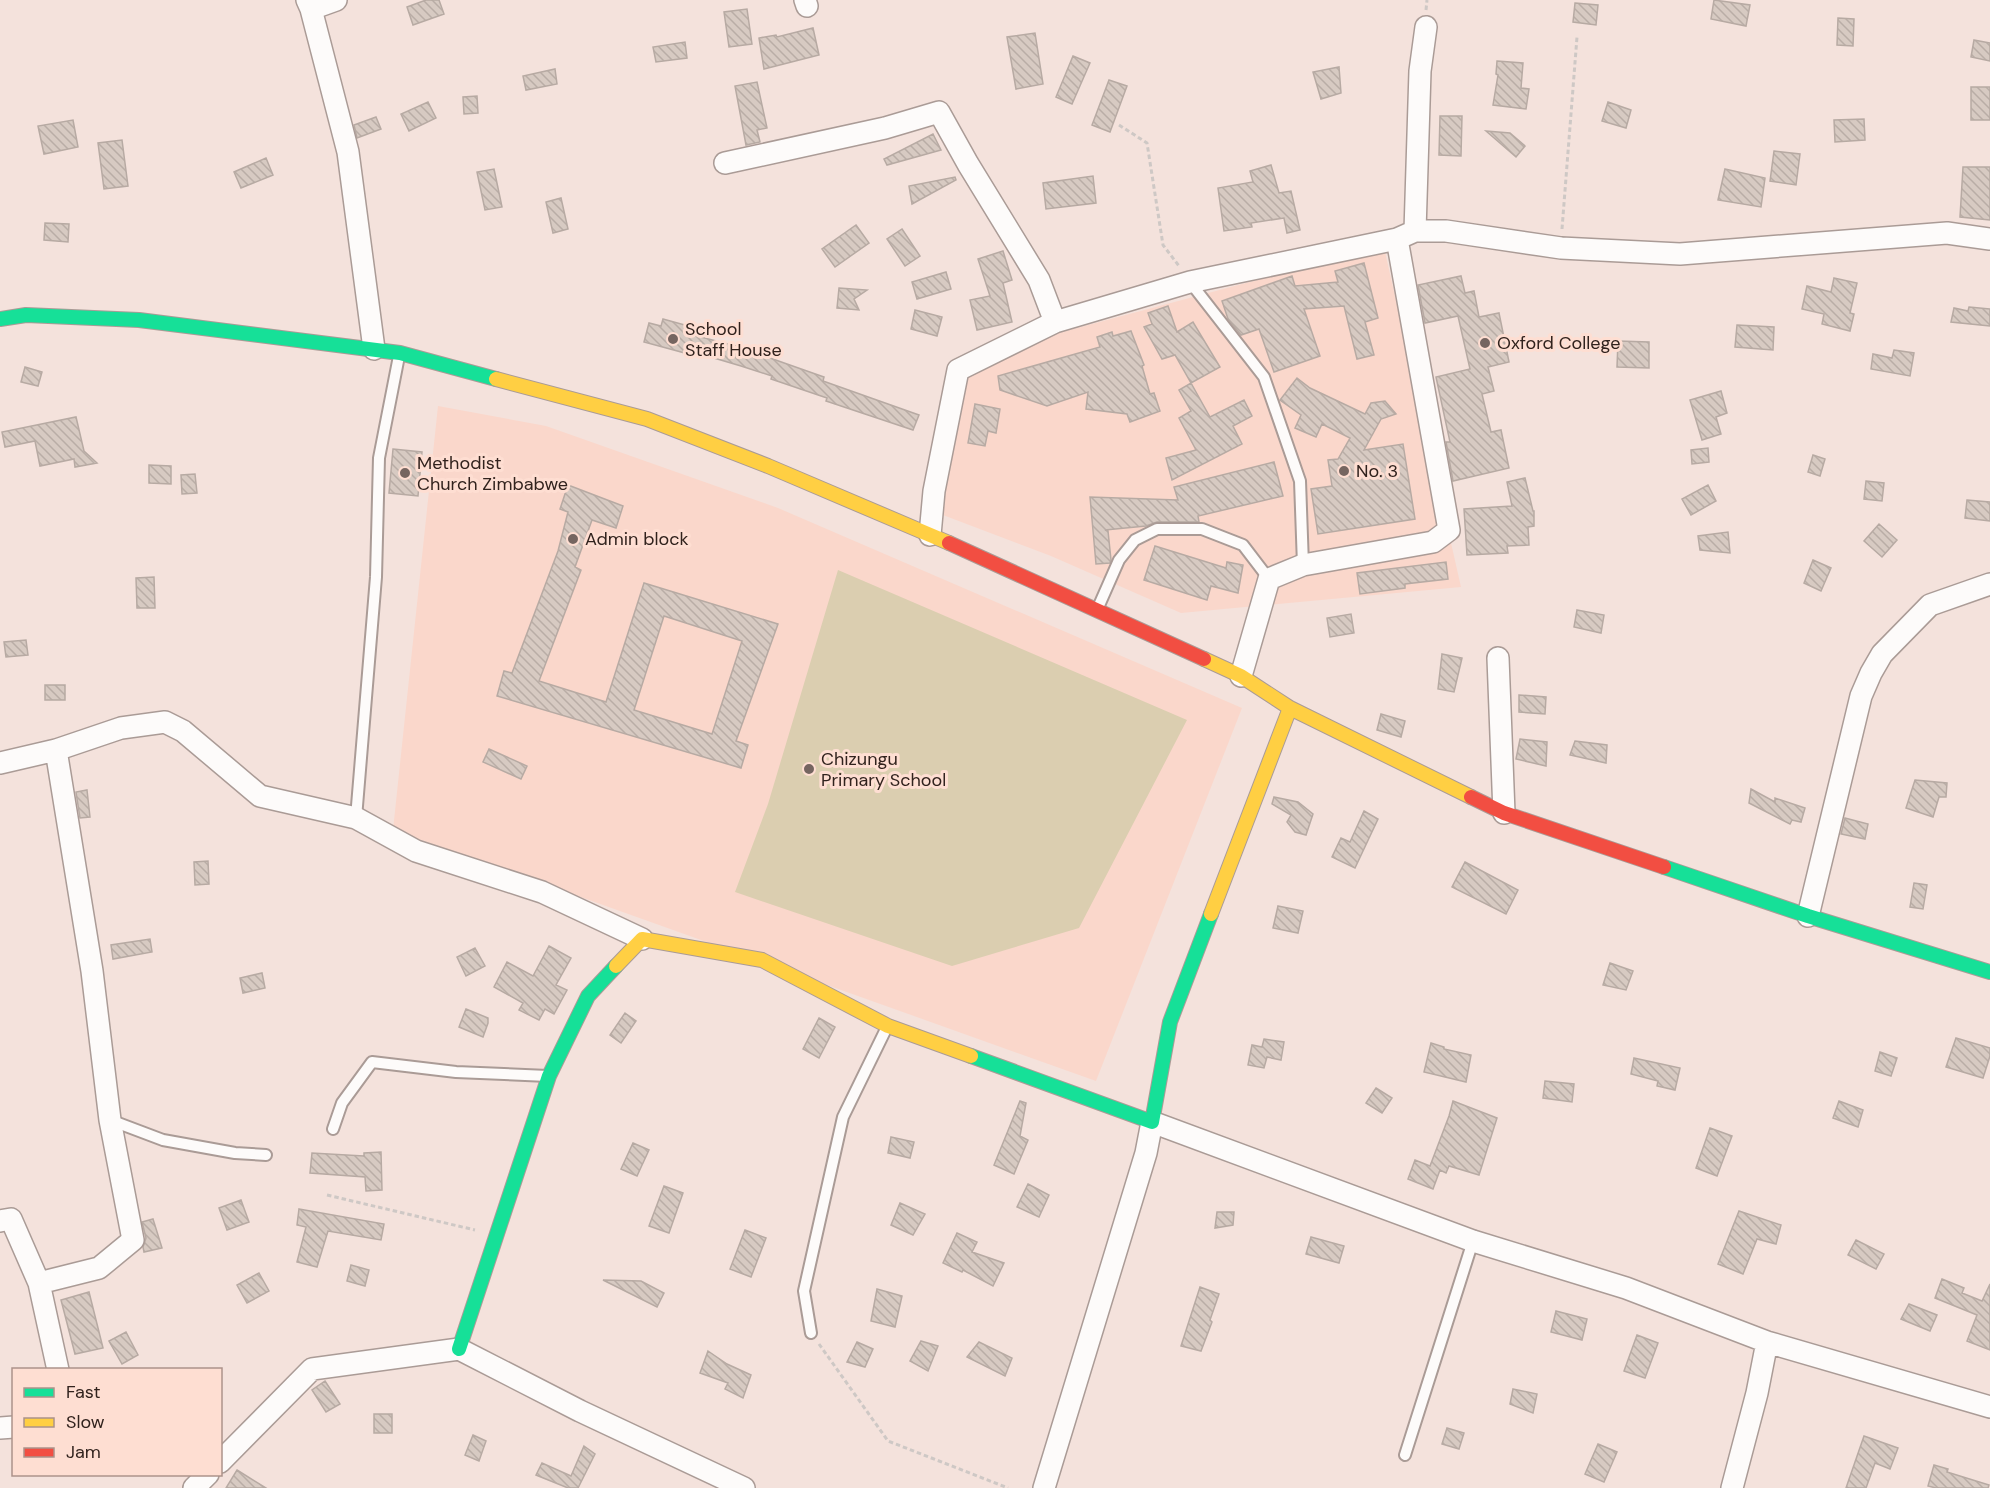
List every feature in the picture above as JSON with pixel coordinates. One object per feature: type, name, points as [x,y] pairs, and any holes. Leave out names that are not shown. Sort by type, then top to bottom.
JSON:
[{"type":"street","points":[[336,0],[309,4],[348,152],[375,348]]},
{"type":"street","points":[[1241,676],[1269,579],[1303,566],[1433,542],[1449,530],[1406,235],[1426,27]]},
{"type":"street","points":[[725,163],[885,128],[939,112],[1039,280],[1055,322]]},
{"type":"street","points":[[930,535],[934,491],[958,370],[1055,322],[1190,282],[1406,235],[1446,231],[1561,248],[1680,254],[1947,233],[1990,239]]},
{"type":"street","points":[[0,319],[26,315],[139,320],[375,348],[647,419],[768,466],[930,535],[1241,676],[1290,708],[1504,813],[1808,916],[1990,972]]},
{"type":"street","points":[[1808,916],[1861,696],[1870,673],[1882,654],[1929,605],[1990,584]]},
{"type":"street","points":[[1498,658],[1504,813]]},
{"type":"street","points":[[1044,1488],[1146,1153],[1170,1022],[1290,708]]},
{"type":"street","points":[[0,763],[56,750],[121,728],[165,722],[183,731],[260,796],[356,818],[416,851],[542,892],[642,939],[762,960],[888,1026],[1473,1241],[1626,1288],[1767,1342],[1990,1407]]},
{"type":"street","points":[[39,1283],[99,1268],[133,1240],[110,1120],[92,971],[56,750]]},
{"type":"street","points":[[459,1349],[549,1076],[588,996],[642,939]]},
{"type":"street","points":[[0,1221],[11,1219],[39,1283],[58,1368]]},
{"type":"street","points":[[1732,1488],[1757,1393],[1767,1342]]},
{"type":"street","points":[[222,1460],[312,1369],[459,1349],[580,1411],[744,1488]]},
{"type":"street","points":[[195,1488],[206,1476]]},
{"type":"lane","points":[[1190,282],[1263,377],[1300,481],[1303,566]]},
{"type":"lane","points":[[356,818],[376,577],[379,458],[400,353]]},
{"type":"lane","points":[[1097,610],[1119,560],[1135,540],[1157,530],[1202,529],[1243,545],[1269,579]]},
{"type":"lane","points":[[810,1333],[804,1291],[843,1117],[888,1026]]},
{"type":"lane","points":[[333,1129],[342,1103],[372,1062],[456,1072],[549,1076]]},
{"type":"lane","points":[[110,1120],[163,1140],[236,1153],[266,1155]]},
{"type":"lane","points":[[1405,1455],[1473,1241]]},
{"type":"path","points":[[1561,248],[1577,37]]},
{"type":"path","points":[[1119,125],[1147,143],[1163,245],[1190,282]]},
{"type":"path","points":[[327,1195],[498,1235]]},
{"type":"path","points":[[810,1333],[888,1441],[1008,1488]]},
{"type":"shaded area","points":[[1385,252],[1461,587],[1181,613],[1051,556],[935,512],[955,369],[991,351],[1313,265]]},
{"type":"shaded area","name":"Chizungu Primary School","points":[[438,406],[546,426],[778,508],[1242,708],[1096,1081],[393,830]]},
{"type":"shaded area","points":[[838,570],[1187,720],[1079,928],[952,966],[735,892],[768,804]]},
{"type":"building","points":[[426,0],[439,0],[444,14],[413,25],[407,7]]},
{"type":"building","points":[[1714,0],[1750,5],[1746,26],[1711,19]]},
{"type":"building","points":[[1575,3],[1598,5],[1596,25],[1573,22]]},
{"type":"building","points":[[747,9],[752,44],[729,47],[724,12]]},
{"type":"building","points":[[1838,18],[1854,19],[1853,46],[1837,45]]},
{"type":"building","points":[[813,28],[819,55],[764,69],[759,38],[776,35],[777,37]]},
{"type":"building","points":[[1035,33],[1043,84],[1016,89],[1007,37]]},
{"type":"building","points":[[1974,40],[1990,43],[1990,61],[1971,57]]},
{"type":"building","points":[[685,42],[687,58],[656,62],[653,47]]},
{"type":"building","points":[[1073,56],[1090,63],[1072,104],[1056,97]]},
{"type":"building","points":[[1497,61],[1523,63],[1521,88],[1529,89],[1526,109],[1493,105],[1498,75],[1496,74]]},
{"type":"building","points":[[1339,67],[1341,93],[1321,99],[1313,72]]},
{"type":"building","points":[[555,69],[557,84],[526,90],[523,76]]},
{"type":"building","points":[[1109,80],[1127,86],[1110,132],[1092,125]]},
{"type":"building","points":[[757,82],[767,128],[757,130],[760,142],[746,145],[735,86]]},
{"type":"building","points":[[1971,87],[1990,87],[1990,120],[1971,120]]},
{"type":"building","points":[[477,96],[478,113],[464,114],[463,97]]},
{"type":"building","points":[[428,102],[436,118],[409,131],[401,114]]},
{"type":"building","points":[[1608,102],[1631,110],[1626,128],[1602,121]]},
{"type":"building","points":[[1440,116],[1462,116],[1461,156],[1439,155]]},
{"type":"building","points":[[376,117],[381,129],[357,138],[354,125]]},
{"type":"building","points":[[1864,119],[1865,140],[1835,142],[1834,120]]},
{"type":"building","points":[[73,120],[78,147],[44,154],[38,126]]},
{"type":"building","points":[[1486,131],[1510,133],[1525,146],[1516,157]]},
{"type":"building","points":[[933,134],[941,150],[887,165],[884,159]]},
{"type":"building","points":[[122,140],[128,186],[104,189],[98,143]]},
{"type":"building","points":[[1774,151],[1800,154],[1796,185],[1770,181]]},
{"type":"building","points":[[266,158],[273,175],[241,188],[234,172]]},
{"type":"building","points":[[1271,165],[1279,193],[1291,191],[1300,230],[1287,233],[1284,218],[1251,223],[1252,227],[1224,231],[1218,188],[1253,182],[1250,171]]},
{"type":"building","points":[[1963,167],[1990,167],[1990,220],[1960,217]]},
{"type":"building","points":[[494,169],[502,207],[485,210],[477,172]]},
{"type":"building","points":[[1725,169],[1765,178],[1761,207],[1718,200]]},
{"type":"building","points":[[1093,176],[1096,203],[1046,209],[1043,183]]},
{"type":"building","points":[[955,177],[956,180],[912,204],[909,186]]},
{"type":"building","points":[[561,198],[568,229],[553,233],[546,202]]},
{"type":"building","points":[[45,223],[69,224],[68,242],[44,240]]},
{"type":"building","points":[[856,225],[869,243],[835,267],[822,249]]},
{"type":"building","points":[[902,229],[920,256],[905,266],[887,239]]},
{"type":"building","points":[[1003,251],[1012,280],[1003,283],[1012,322],[977,330],[970,300],[990,296],[978,259]]},
{"type":"building","points":[[1364,263],[1378,318],[1365,322],[1374,355],[1357,359],[1344,306],[1304,309],[1320,356],[1274,372],[1259,329],[1241,335],[1228,319],[1222,301],[1292,276],[1295,286],[1338,282],[1335,271]]},
{"type":"building","points":[[946,272],[951,289],[917,299],[912,282]]},
{"type":"building","name":"Oxford College","points":[[1461,276],[1465,293],[1474,291],[1479,317],[1499,313],[1509,362],[1488,367],[1494,391],[1482,394],[1491,432],[1501,430],[1509,468],[1453,481],[1446,442],[1450,442],[1436,377],[1470,369],[1458,316],[1425,323],[1418,285]]},
{"type":"building","points":[[1834,278],[1857,283],[1850,313],[1854,314],[1850,331],[1822,324],[1824,314],[1802,309],[1807,286],[1831,292]]},
{"type":"building","points":[[839,288],[867,290],[854,299],[859,310],[837,308]]},
{"type":"building","points":[[1168,306],[1177,332],[1193,322],[1220,367],[1191,383],[1175,355],[1162,359],[1144,327],[1152,324],[1148,313]]},
{"type":"building","points":[[1969,307],[1990,309],[1990,326],[1951,322],[1954,308],[1968,311]]},
{"type":"building","points":[[915,310],[942,317],[937,336],[911,329]]},
{"type":"building","points":[[663,319],[692,327],[689,334],[771,355],[770,358],[824,377],[823,381],[919,415],[913,430],[826,401],[827,398],[771,379],[772,376],[697,353],[696,356],[644,342],[649,323],[661,326]]},
{"type":"building","points":[[1737,325],[1774,327],[1773,350],[1735,347]]},
{"type":"building","points":[[1131,331],[1144,365],[1142,366],[1150,394],[1154,393],[1160,411],[1130,422],[1127,414],[1086,409],[1088,392],[1047,406],[1000,390],[998,376],[1100,347],[1097,337],[1112,332],[1113,336]]},
{"type":"building","points":[[1618,341],[1649,342],[1649,368],[1617,367]]},
{"type":"building","points":[[1894,350],[1914,353],[1910,376],[1871,369],[1873,354],[1892,358]]},
{"type":"building","points":[[25,367],[42,372],[38,386],[21,382]]},
{"type":"building","points":[[1297,378],[1310,388],[1365,414],[1371,403],[1385,401],[1396,414],[1381,419],[1364,450],[1403,444],[1415,519],[1318,534],[1311,489],[1332,486],[1328,460],[1338,459],[1350,438],[1322,424],[1316,437],[1295,428],[1301,415],[1280,400]]},
{"type":"building","points":[[1191,383],[1210,417],[1244,400],[1252,416],[1233,426],[1242,444],[1172,480],[1166,458],[1196,450],[1179,418],[1191,411],[1179,390]]},
{"type":"building","points":[[1721,391],[1727,413],[1716,417],[1721,434],[1702,440],[1690,400]]},
{"type":"building","points":[[975,404],[1000,409],[996,433],[988,431],[985,446],[968,443]]},
{"type":"building","points":[[76,417],[84,451],[97,463],[75,467],[74,459],[40,466],[35,441],[5,447],[2,432]]},
{"type":"building","points":[[1708,448],[1709,462],[1692,464],[1691,450]]},
{"type":"building","name":"Methodist Church Zimbabwe","points":[[393,449],[422,452],[418,496],[389,493]]},
{"type":"building","points":[[1813,455],[1825,459],[1820,476],[1808,472]]},
{"type":"building","points":[[1274,462],[1283,496],[1198,516],[1199,522],[1157,522],[1146,526],[1105,530],[1108,531],[1111,560],[1110,563],[1096,564],[1090,497],[1178,500],[1174,487]]},
{"type":"building","points":[[149,465],[171,466],[171,484],[149,483]]},
{"type":"building","points":[[195,474],[197,493],[182,494],[181,475]]},
{"type":"building","points":[[1525,478],[1534,511],[1534,526],[1528,527],[1529,545],[1507,546],[1508,553],[1467,555],[1464,509],[1512,506],[1507,482]]},
{"type":"building","points":[[1866,481],[1884,483],[1882,501],[1864,499]]},
{"type":"building","points":[[568,485],[623,506],[616,528],[592,520],[575,567],[581,570],[539,681],[606,702],[644,583],[778,624],[736,741],[748,745],[741,768],[497,696],[504,671],[512,673],[558,551],[568,512],[560,509]],"holes":[[[664,616],[742,641],[712,734],[634,710]]]},
{"type":"building","points":[[1708,485],[1716,501],[1691,515],[1682,499]]},
{"type":"building","points":[[1967,500],[1990,502],[1990,521],[1965,518]]},
{"type":"building","points":[[1879,524],[1897,540],[1882,557],[1864,541]]},
{"type":"building","points":[[1728,532],[1730,553],[1700,550],[1698,536]]},
{"type":"building","points":[[1155,546],[1226,568],[1227,562],[1243,565],[1238,593],[1211,586],[1207,600],[1144,580]]},
{"type":"building","points":[[1813,560],[1831,568],[1821,591],[1804,583]]},
{"type":"building","points":[[1446,562],[1448,579],[1405,584],[1405,588],[1360,594],[1357,573]]},
{"type":"building","points":[[154,577],[155,608],[137,608],[136,578]]},
{"type":"building","points":[[1577,610],[1604,615],[1601,633],[1574,627]]},
{"type":"building","points":[[1351,614],[1354,633],[1330,637],[1327,618]]},
{"type":"building","points":[[26,640],[28,655],[6,657],[4,642]]},
{"type":"building","points":[[1442,654],[1462,658],[1454,692],[1438,689]]},
{"type":"building","points":[[45,685],[65,685],[65,700],[45,700]]},
{"type":"building","points":[[1519,695],[1546,697],[1545,714],[1519,712]]},
{"type":"building","points":[[1381,714],[1405,721],[1401,737],[1377,730]]},
{"type":"building","points":[[1520,739],[1547,742],[1546,766],[1516,759]]},
{"type":"building","points":[[1575,741],[1607,745],[1606,763],[1570,755]]},
{"type":"building","points":[[489,749],[527,766],[521,779],[483,762]]},
{"type":"building","points":[[1915,780],[1947,783],[1946,797],[1939,797],[1933,817],[1906,808]]},
{"type":"building","points":[[1751,789],[1775,802],[1775,798],[1805,808],[1801,822],[1792,820],[1790,824],[1749,803]]},
{"type":"building","points":[[87,790],[90,817],[80,818],[76,792]]},
{"type":"building","points":[[1274,797],[1298,802],[1313,814],[1306,835],[1295,832],[1287,822],[1291,815],[1272,804]]},
{"type":"building","points":[[1364,811],[1378,819],[1355,868],[1332,857],[1341,838],[1350,842]]},
{"type":"building","points":[[1845,818],[1868,824],[1865,839],[1841,834]]},
{"type":"building","points":[[208,861],[209,884],[195,885],[194,862]]},
{"type":"building","points":[[1465,862],[1518,890],[1506,914],[1452,887]]},
{"type":"building","points":[[1914,883],[1927,885],[1923,909],[1910,907]]},
{"type":"building","points":[[1278,906],[1303,911],[1298,933],[1273,928]]},
{"type":"building","points":[[150,939],[152,952],[113,959],[111,945]]},
{"type":"building","points":[[549,946],[571,958],[556,985],[567,990],[554,1014],[545,1009],[539,1020],[519,1010],[523,1003],[494,987],[507,962],[533,976]]},
{"type":"building","points":[[475,948],[485,966],[466,976],[457,957]]},
{"type":"building","points":[[1610,963],[1633,971],[1626,990],[1603,985]]},
{"type":"building","points":[[262,973],[265,988],[243,993],[240,978]]},
{"type":"building","points":[[466,1009],[488,1018],[483,1037],[459,1027]]},
{"type":"building","points":[[625,1013],[636,1021],[621,1043],[610,1035]]},
{"type":"building","points":[[819,1018],[835,1027],[819,1058],[803,1049]]},
{"type":"building","points":[[1956,1038],[1990,1048],[1990,1056],[1983,1078],[1946,1067]]},
{"type":"building","points":[[1264,1039],[1284,1042],[1281,1060],[1267,1057],[1264,1068],[1248,1065],[1252,1045],[1262,1047]]},
{"type":"building","points":[[1431,1043],[1444,1047],[1444,1049],[1471,1055],[1466,1082],[1424,1072]]},
{"type":"building","points":[[1880,1052],[1897,1058],[1891,1076],[1875,1071]]},
{"type":"building","points":[[1634,1058],[1680,1068],[1675,1090],[1657,1086],[1658,1081],[1631,1074]]},
{"type":"building","points":[[1545,1081],[1574,1084],[1572,1102],[1543,1098]]},
{"type":"building","points":[[1376,1088],[1392,1098],[1382,1113],[1366,1103]]},
{"type":"building","points":[[1020,1101],[1026,1103],[1020,1136],[1028,1140],[1014,1174],[994,1165]]},
{"type":"building","points":[[1453,1101],[1497,1118],[1479,1175],[1449,1166],[1446,1173],[1440,1170],[1433,1189],[1408,1179],[1415,1160],[1430,1166]]},
{"type":"building","points":[[1839,1101],[1863,1110],[1858,1127],[1833,1118]]},
{"type":"building","points":[[1710,1128],[1732,1136],[1717,1176],[1696,1168]]},
{"type":"building","points":[[891,1137],[914,1142],[910,1158],[888,1153]]},
{"type":"building","points":[[633,1143],[649,1150],[637,1176],[621,1169]]},
{"type":"building","points":[[381,1152],[382,1190],[366,1191],[365,1177],[310,1173],[312,1153],[364,1156],[364,1153]]},
{"type":"building","points":[[1028,1184],[1049,1195],[1039,1217],[1017,1207]]},
{"type":"building","points":[[664,1186],[683,1193],[669,1233],[649,1226]]},
{"type":"building","points":[[241,1200],[249,1222],[227,1230],[219,1208]]},
{"type":"building","points":[[900,1203],[925,1214],[913,1235],[891,1225]]},
{"type":"building","points":[[299,1209],[384,1224],[381,1240],[328,1231],[317,1267],[297,1262],[306,1227],[297,1225]]},
{"type":"building","points":[[1739,1211],[1781,1225],[1776,1244],[1757,1239],[1743,1274],[1718,1264]]},
{"type":"building","points":[[1217,1212],[1234,1212],[1233,1225],[1215,1228]]},
{"type":"building","points":[[153,1219],[162,1248],[144,1252],[146,1238],[142,1222]]},
{"type":"building","points":[[745,1230],[766,1238],[751,1277],[730,1269]]},
{"type":"building","points":[[957,1233],[977,1242],[972,1252],[1004,1263],[993,1286],[963,1270],[962,1272],[943,1263]]},
{"type":"building","points":[[1311,1237],[1344,1246],[1339,1263],[1306,1254]]},
{"type":"building","points":[[1856,1240],[1884,1254],[1876,1269],[1848,1255]]},
{"type":"building","points":[[351,1265],[369,1270],[365,1286],[347,1281]]},
{"type":"building","points":[[259,1273],[269,1291],[247,1303],[237,1285]]},
{"type":"building","points":[[1942,1279],[1964,1288],[1962,1293],[1982,1301],[1990,1284],[1990,1350],[1967,1341],[1977,1315],[1935,1298]]},
{"type":"building","points":[[603,1280],[641,1281],[664,1293],[657,1307]]},
{"type":"building","points":[[1200,1287],[1219,1294],[1201,1351],[1181,1346]]},
{"type":"building","points":[[877,1289],[902,1296],[895,1327],[871,1321]]},
{"type":"building","points":[[89,1292],[103,1348],[75,1354],[61,1300]]},
{"type":"building","points":[[1909,1304],[1937,1315],[1930,1331],[1901,1319]]},
{"type":"building","points":[[1556,1311],[1587,1319],[1582,1340],[1551,1332]]},
{"type":"building","points":[[126,1332],[138,1355],[122,1364],[109,1341]]},
{"type":"building","points":[[1637,1335],[1658,1343],[1645,1378],[1624,1371]]},
{"type":"building","points":[[921,1341],[938,1346],[928,1371],[910,1361]]},
{"type":"building","points":[[857,1342],[873,1349],[865,1367],[847,1362]]},
{"type":"building","points":[[979,1342],[1012,1358],[1005,1376],[967,1357]]},
{"type":"building","points":[[708,1351],[727,1364],[751,1375],[743,1398],[725,1389],[728,1383],[700,1373]]},
{"type":"building","points":[[325,1381],[340,1404],[326,1412],[312,1390]]},
{"type":"building","points":[[1513,1389],[1537,1394],[1533,1413],[1510,1404]]},
{"type":"building","points":[[374,1414],[392,1414],[392,1433],[374,1433]]},
{"type":"building","points":[[1447,1428],[1464,1433],[1459,1449],[1442,1444]]},
{"type":"building","points":[[473,1435],[486,1441],[479,1461],[465,1455]]},
{"type":"building","points":[[1864,1436],[1898,1448],[1890,1469],[1875,1463],[1866,1488],[1846,1488]]},
{"type":"building","points":[[1598,1444],[1617,1452],[1604,1482],[1585,1474]]},
{"type":"building","points":[[584,1446],[595,1454],[578,1488],[568,1488],[536,1475],[542,1463],[571,1476]]},
{"type":"building","points":[[1934,1465],[1948,1469],[1947,1472],[1989,1485],[1988,1488],[1928,1486]]},
{"type":"building","points":[[237,1470],[266,1488],[226,1488]]},
{"type":"traffic: fast","points":[[0,319],[26,315],[139,320],[400,353],[496,379]]},
{"type":"traffic: fast","points":[[1664,867],[1808,916],[1990,972]]},
{"type":"traffic: fast","points":[[971,1056],[1152,1122],[1170,1022],[1211,914]]},
{"type":"traffic: fast","points":[[459,1349],[549,1076],[588,996],[616,966]]},
{"type":"traffic: slow","points":[[496,379],[647,419],[768,466],[949,543]]},
{"type":"traffic: slow","points":[[1204,659],[1241,676],[1290,708],[1471,797]]},
{"type":"traffic: slow","points":[[1211,914],[1290,708]]},
{"type":"traffic: slow","points":[[616,966],[642,939],[762,960],[888,1026],[971,1056]]},
{"type":"traffic: jam","points":[[949,543],[1204,659]]},
{"type":"traffic: jam","points":[[1471,797],[1504,813],[1664,867]]},
{"type":"place","name":"School Staff House","points":[[673,339]]},
{"type":"place","name":"Oxford College","points":[[1485,343]]},
{"type":"place","name":"No. 3","points":[[1344,471]]},
{"type":"place","name":"Methodist Church Zimbabwe","points":[[405,473]]},
{"type":"place","name":"Admin block","points":[[573,539]]},
{"type":"place","name":"Chizungu Primary School","points":[[809,769]]}]
